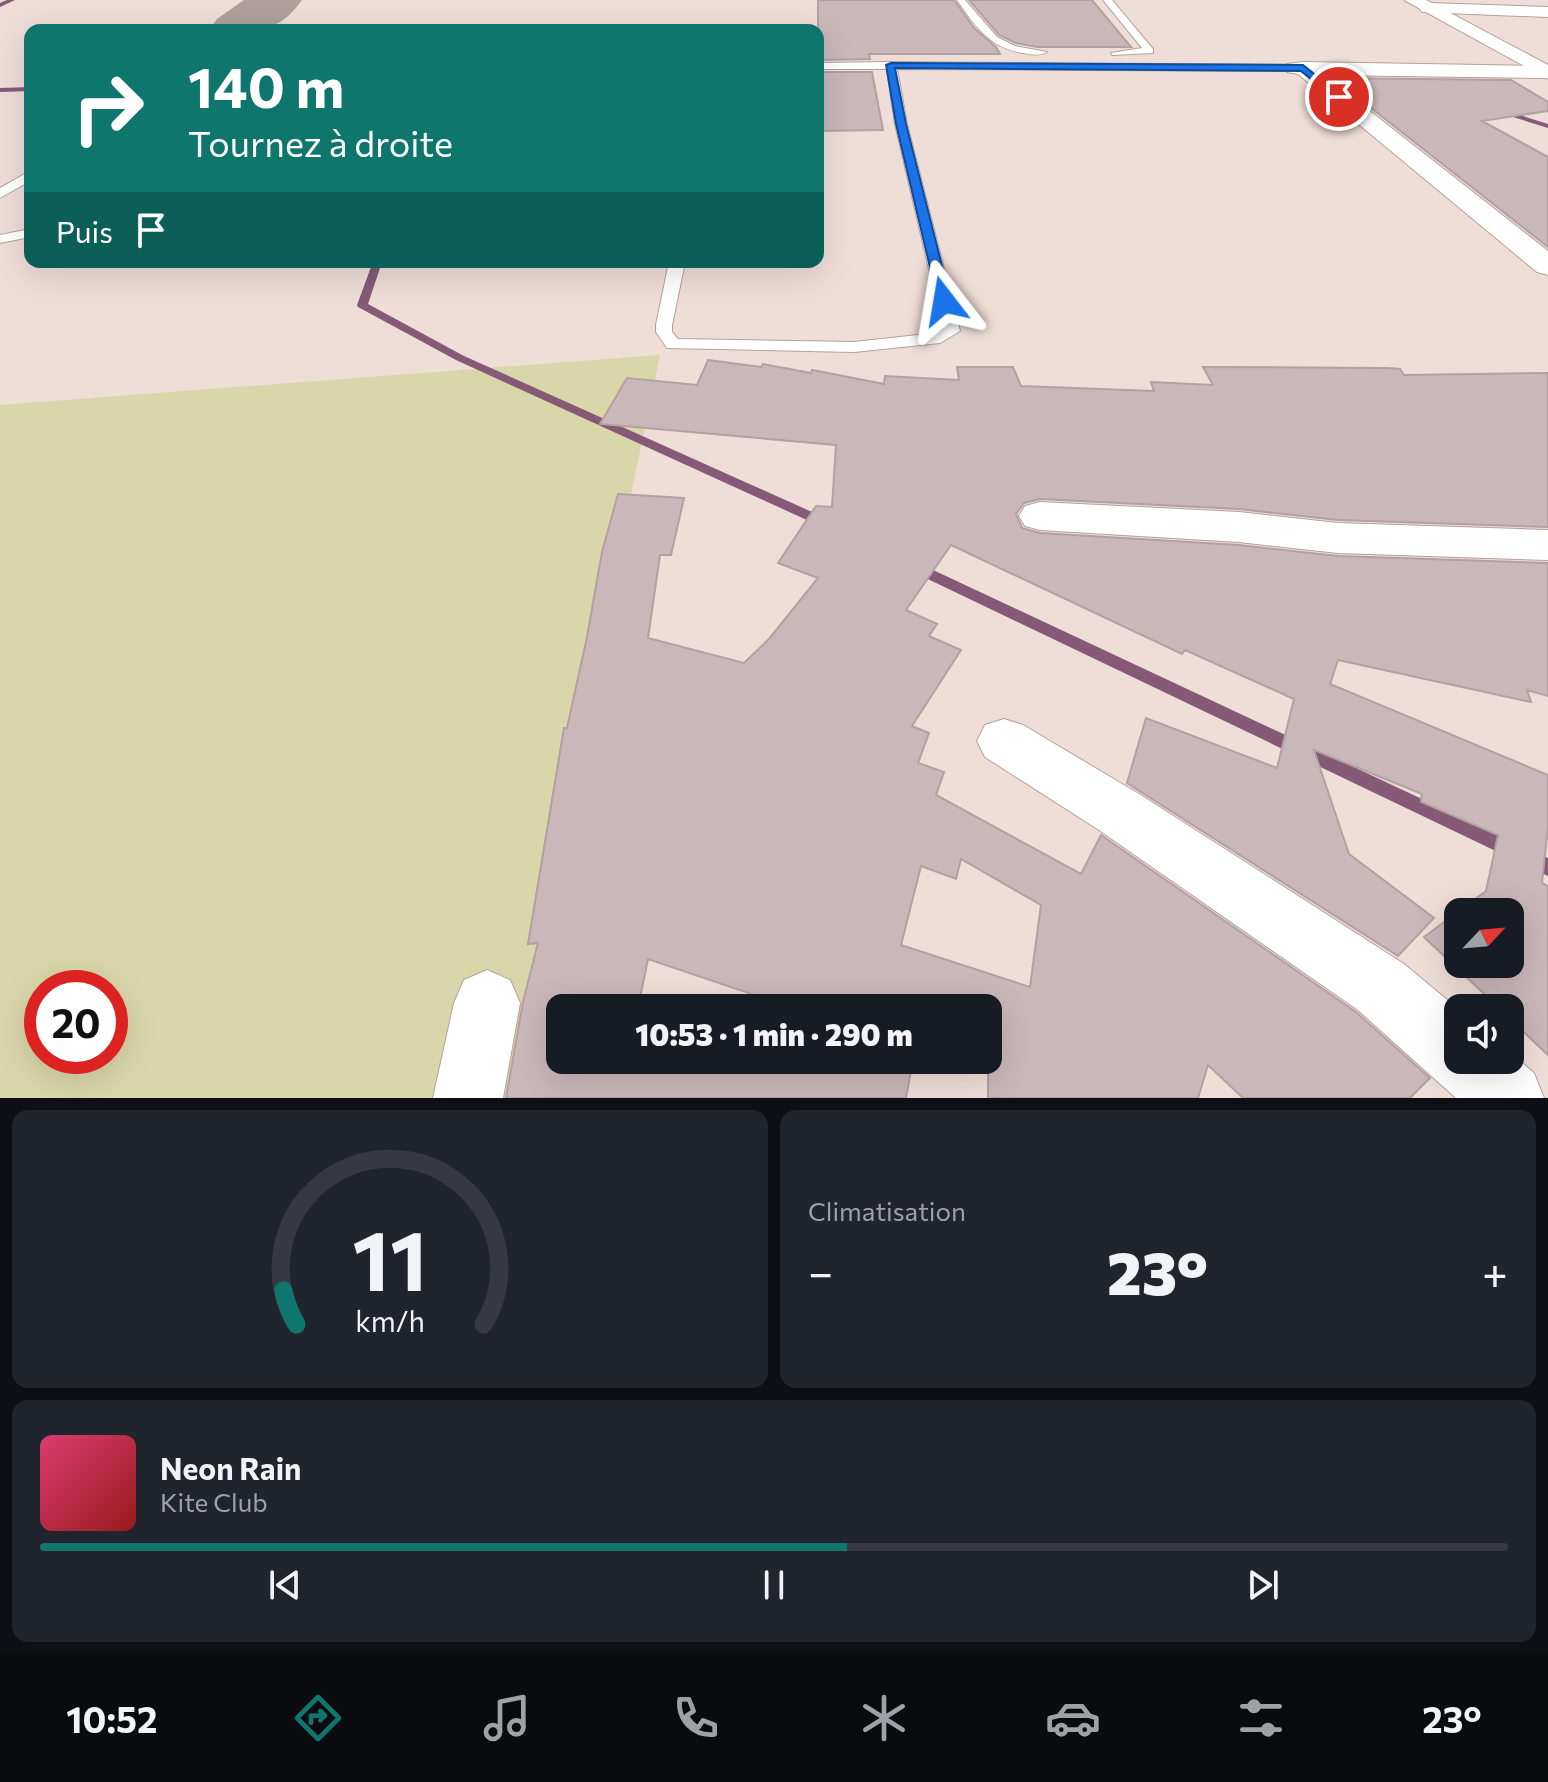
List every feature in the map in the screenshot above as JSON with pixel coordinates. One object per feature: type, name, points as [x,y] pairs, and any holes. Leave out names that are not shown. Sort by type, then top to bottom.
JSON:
[{"type":"street","points":[[1421,4],[1548,12]]},
{"type":"street","points":[[1421,4],[1546,72]]},
{"type":"street","points":[[1298,68],[1546,72]]},
{"type":"street","points":[[1298,68],[1548,266]]},
{"type":"street","points":[[1040,516],[1239,527],[1338,538],[1548,545]]},
{"type":"street","points":[[1004,741],[1119,812],[1381,987],[1444,1042]]},
{"type":"street","points":[[468,1098],[487,1003]]},
{"type":"street","points":[[1481,1074],[1509,1098]]},
{"type":"lane","points":[[961,0],[997,44],[1019,52],[1050,52]]},
{"type":"lane","points":[[1107,0],[1149,51],[1110,53]]},
{"type":"lane","points":[[676,268],[664,325],[664,332],[673,344],[689,347],[854,347],[940,338],[952,331],[901,124],[891,65]]},
{"type":"lane","points":[[824,66],[1298,68]]},
{"type":"lane","points":[[0,194],[24,179]]},
{"type":"lane","points":[[0,239],[24,234]]},
{"type":"shaded area","points":[[660,355],[506,1098],[0,1098],[0,405]]},
{"type":"building","points":[[818,0],[954,0],[975,29],[1000,54],[869,54],[870,59],[824,60],[824,24],[818,24]]},
{"type":"building","points":[[969,0],[1092,0],[1131,47],[1037,47],[1016,43],[999,35]]},
{"type":"building","points":[[824,72],[872,72],[883,130],[824,131]]},
{"type":"building","points":[[1333,78],[1511,80],[1548,102],[1548,111],[1482,121],[1548,157],[1548,247]]},
{"type":"building","points":[[708,360],[761,367],[763,364],[811,373],[812,370],[884,384],[885,376],[959,380],[957,367],[1013,367],[1021,386],[1154,391],[1151,382],[1213,385],[1203,367],[1388,368],[1400,369],[1404,375],[1548,373],[1548,527],[1338,520],[1239,509],[1040,499],[1024,503],[1016,514],[1022,528],[1040,533],[1239,545],[1338,556],[1548,563],[1548,696],[1527,690],[1531,702],[1338,660],[1330,684],[1548,775],[1548,827],[1542,883],[1548,886],[1548,1055],[1524,1032],[1524,994],[1484,994],[1467,978],[1524,978],[1524,898],[1477,898],[1486,891],[1498,835],[1421,802],[1422,794],[1314,750],[1349,854],[1434,918],[1398,956],[1127,783],[1146,718],[1277,768],[1294,699],[1185,650],[1182,654],[951,545],[906,610],[937,624],[929,636],[961,650],[912,726],[929,733],[918,763],[944,772],[936,795],[1081,874],[1101,835],[1356,1012],[1430,1078],[1410,1098],[1243,1098],[1208,1065],[1198,1098],[988,1098],[988,1074],[1002,1074],[1002,994],[752,994],[648,959],[641,994],[546,994],[546,1074],[910,1074],[906,1098],[506,1098],[523,1002],[538,943],[528,944],[564,728],[567,728],[602,552],[618,494],[684,498],[671,555],[660,555],[648,638],[744,663],[769,639],[818,578],[778,563],[816,506],[832,507],[836,445],[600,424],[627,378],[697,385]],"holes":[[[961,859],[1041,905],[1030,987],[901,945],[921,866],[956,879]]]},
{"type":"building","points":[[1444,922],[1444,956],[1424,937]]},
{"type":"waterway","points":[[0,5],[12,0]]},
{"type":"waterway","points":[[0,90],[24,89]]},
{"type":"waterway","points":[[1500,110],[1548,126]]},
{"type":"waterway","points":[[376,268],[362,305],[460,358],[825,523]]},
{"type":"waterway","points":[[916,567],[1548,867]]},
{"type":"taxiway","points":[[244,24],[277,0]]},
{"type":"route","points":[[944,301],[901,124],[891,65],[1303,68],[1339,97]]}]
